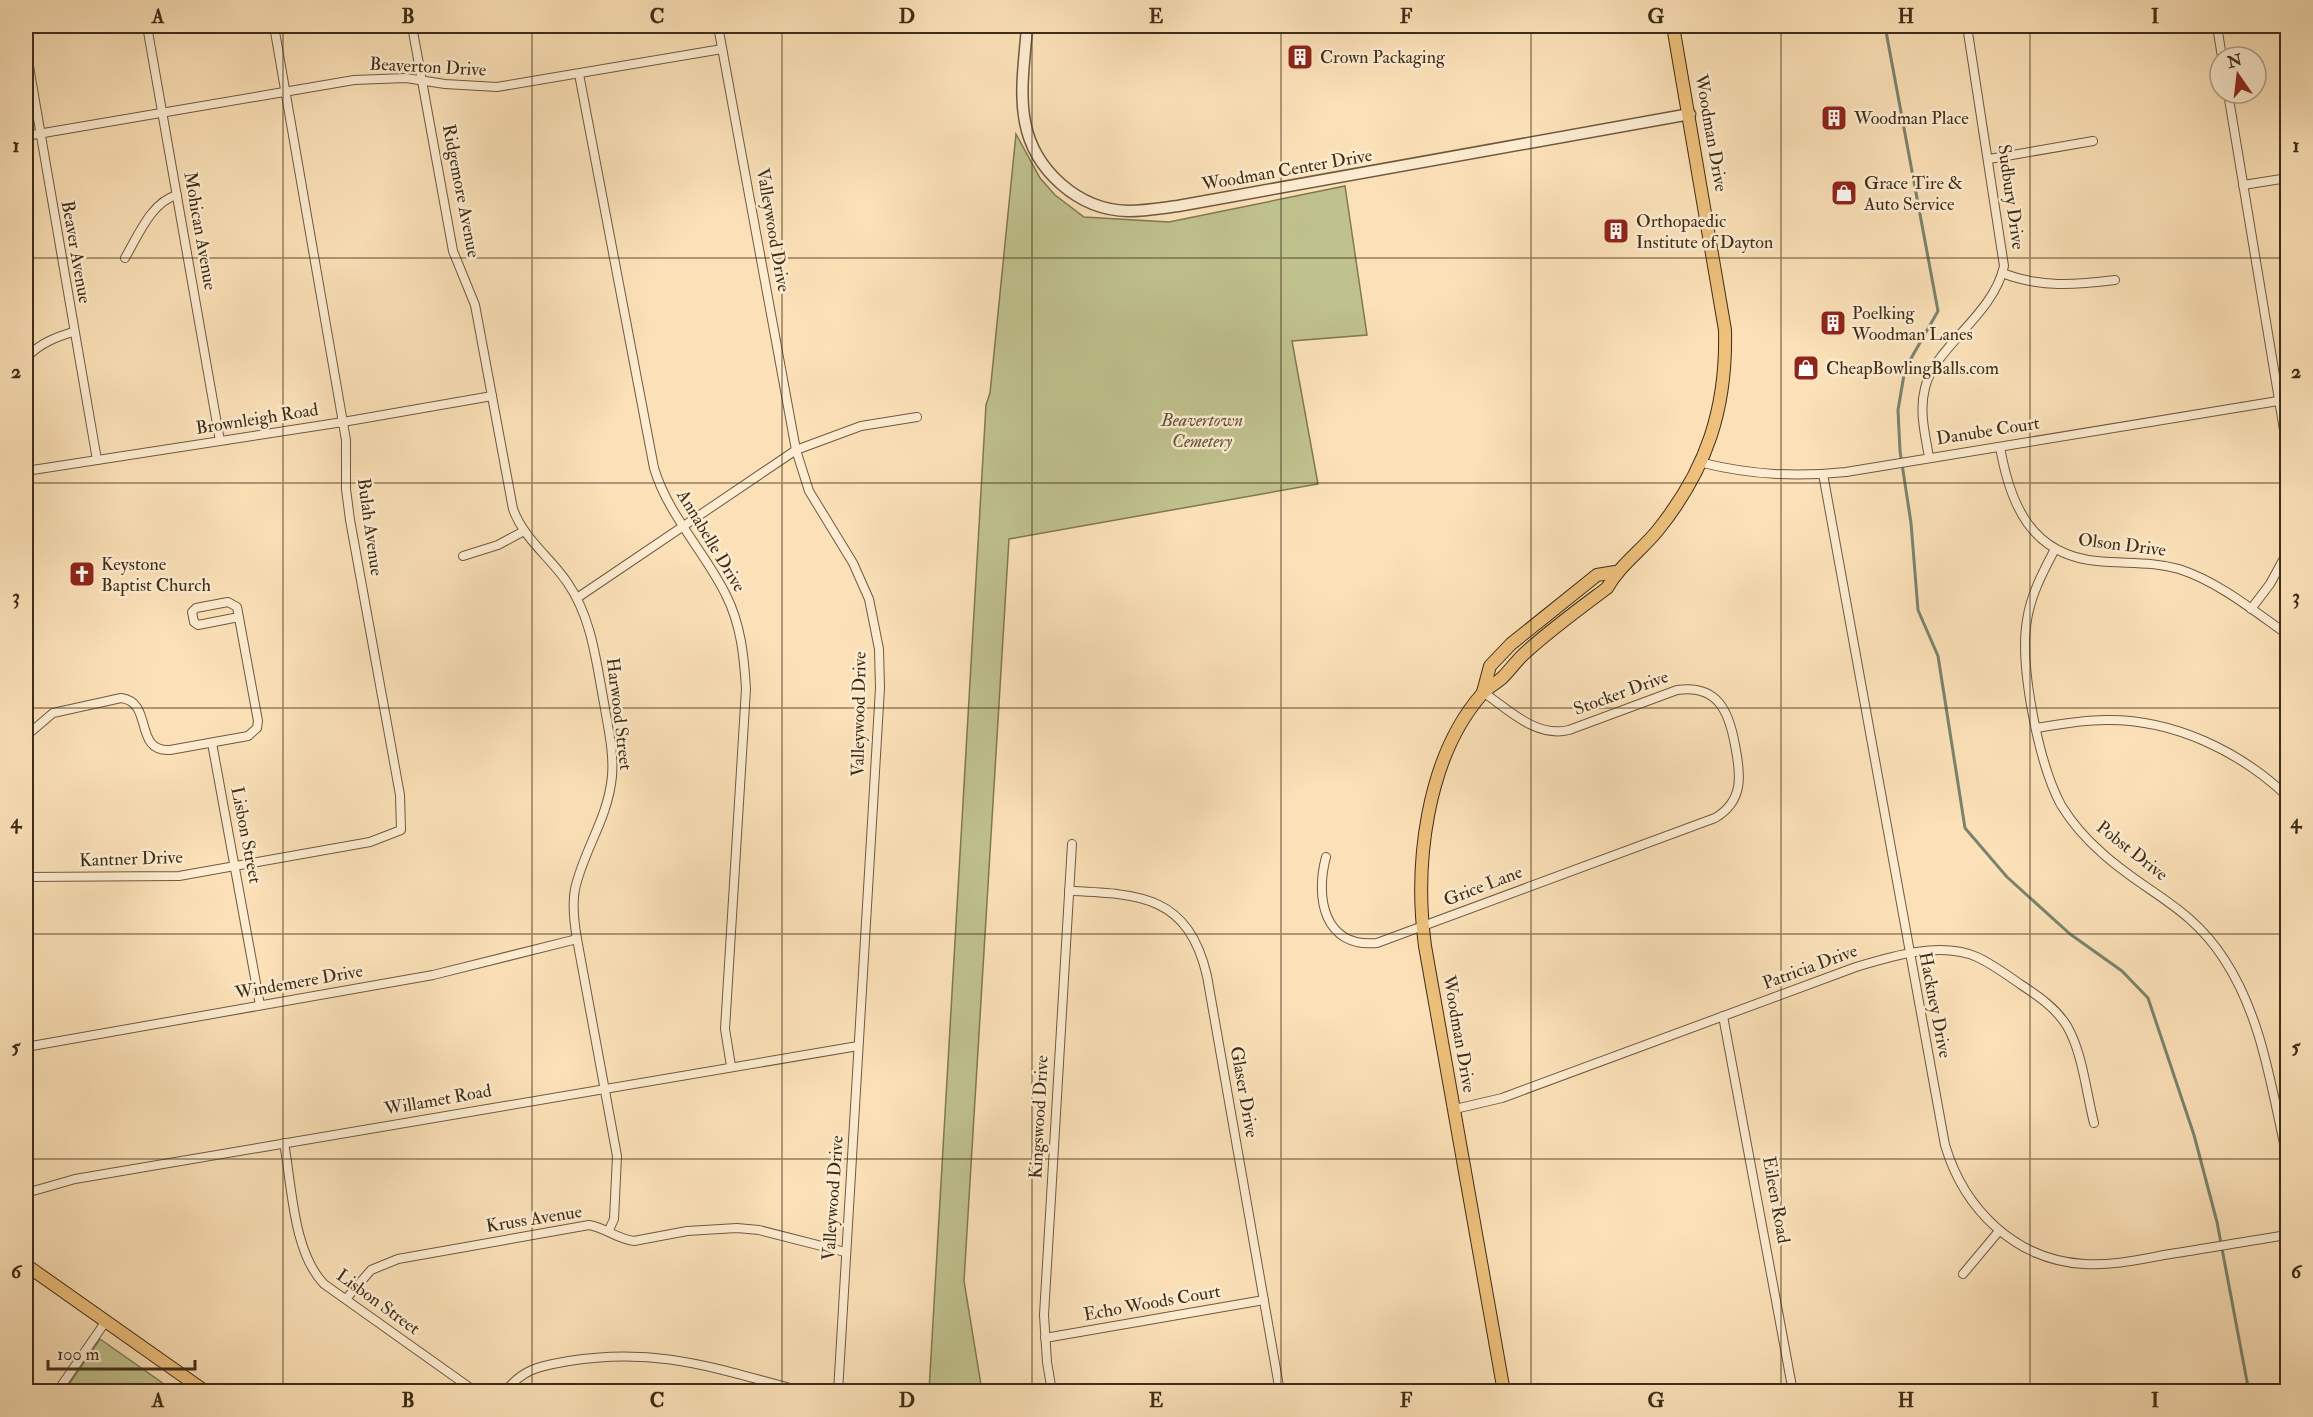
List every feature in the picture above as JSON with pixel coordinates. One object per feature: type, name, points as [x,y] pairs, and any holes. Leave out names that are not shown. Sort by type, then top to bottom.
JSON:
[{"type":"main road","name":"Woodman Drive","points":[[1504,1392],[1422,927],[1420,870],[1427,820],[1436,787],[1453,741],[1483,692],[1490,666],[1511,644],[1597,575],[1615,572],[1659,529],[1703,462],[1720,399],[1725,330],[1690,114],[1673,26]]},
{"type":"main road","points":[[26,1265],[206,1392]]},
{"type":"street","name":"Mohican Avenue","points":[[147,26],[220,441]]},
{"type":"street","name":"Bulah Avenue","points":[[236,866],[370,842],[401,830],[400,795],[350,520],[343,422],[274,26]]},
{"type":"street","name":"Ridgemore Avenue","points":[[412,26],[453,251],[475,305],[492,396]]},
{"type":"street","name":"Valleywood Drive","points":[[718,26],[796,450],[809,491],[840,539],[862,581],[879,649],[880,688],[838,1392]]},
{"type":"street","name":"Woodman Center Drive","points":[[1027,26],[1023,105],[1025,121],[1035,150],[1052,175],[1064,186],[1088,201],[1115,210],[1129,211],[1178,206],[1690,114]]},
{"type":"street","points":[[1967,27],[1981,26]]},
{"type":"street","points":[[2217,26],[2220,45]]},
{"type":"street","name":"Sudbury Drive","points":[[1929,457],[1923,423],[1925,386],[1938,363],[1991,298],[2002,273],[2003,252],[1967,27]]},
{"type":"street","name":"Beaver Avenue","points":[[26,49],[73,332],[97,460]]},
{"type":"street","name":"Beaverton Drive","points":[[26,136],[354,80],[381,78],[497,87],[722,49]]},
{"type":"street","name":"Annabelle Drive","points":[[579,74],[654,468],[663,492],[727,597],[736,619],[744,653],[745,710],[725,1029],[731,1066]]},
{"type":"street","points":[[2230,105],[2288,454]]},
{"type":"street","points":[[1989,159],[2093,141]]},
{"type":"street","points":[[2243,185],[2288,178]]},
{"type":"street","points":[[125,258],[158,206],[166,198],[177,195]]},
{"type":"street","points":[[2002,273],[2040,284],[2056,286],[2115,280]]},
{"type":"street","points":[[28,356],[36,347],[73,332]]},
{"type":"street","name":"Brownleigh Road","points":[[26,471],[343,422],[492,396]]},
{"type":"street","name":"Harwood Street","points":[[492,396],[513,508],[524,531],[566,580],[577,598],[592,635],[612,761],[606,812],[575,890],[574,920],[618,1168],[614,1219],[609,1230]]},
{"type":"street","name":"Danube Court","points":[[1703,462],[1762,475],[1823,474],[2278,401]]},
{"type":"street","points":[[577,598],[796,450],[861,426],[917,417]]},
{"type":"street","name":"Olson Drive","points":[[2000,447],[2013,502],[2033,530],[2055,549],[2087,560],[2145,562],[2179,569],[2219,587],[2288,635]]},
{"type":"street","name":"Hackney Drive","points":[[1823,474],[1909,954],[1950,1161],[1966,1195],[1999,1231],[2040,1254],[2083,1264],[2118,1263],[2288,1235]]},
{"type":"street","points":[[463,556],[498,545],[524,531]]},
{"type":"street","name":"Pobst Drive","points":[[2055,549],[2035,588],[2026,628],[2025,657],[2037,728],[2049,778],[2069,817],[2102,854],[2178,907],[2196,924],[2224,958],[2237,979],[2254,1022],[2288,1161]]},
{"type":"street","points":[[2251,609],[2270,584],[2288,550]]},
{"type":"street","points":[[26,736],[53,713],[121,698],[128,699],[138,707],[147,739],[157,749],[170,750],[248,736],[257,728],[255,701],[239,617],[237,607],[228,602],[196,608],[192,612],[194,622],[198,625],[239,617]]},
{"type":"street","name":"Stocker Drive","points":[[1483,692],[1534,727],[1551,732],[1569,730],[1677,690],[1696,689],[1707,693],[1717,700],[1728,716],[1740,772],[1735,799],[1730,807],[1714,818]]},
{"type":"street","points":[[2037,728],[2108,720],[2166,728],[2217,746],[2264,776],[2288,797]]},
{"type":"street","name":"Lisbon Street","points":[[212,743],[260,1005]]},
{"type":"street","name":"Grice Lane","points":[[1326,857],[1322,872],[1322,897],[1329,921],[1342,935],[1368,944],[1422,927],[1714,818]]},
{"type":"street","name":"Kingswood Drive","points":[[1052,1392],[1045,1338],[1072,844]]},
{"type":"street","name":"Kantner Drive","points":[[26,877],[154,878],[236,866]]},
{"type":"street","name":"Glaser Drive","points":[[1069,891],[1123,894],[1146,899],[1175,916],[1186,926],[1197,943],[1207,976],[1280,1392]]},
{"type":"street","name":"Windemere Drive","points":[[26,1047],[433,975],[577,939]]},
{"type":"street","name":"Patricia Drive","points":[[1455,1109],[1502,1098],[1856,967],[1909,954],[1943,950],[1970,954],[1990,964],[2045,1000],[2056,1011],[2073,1040],[2094,1123]]},
{"type":"street","name":"Eileen Road","points":[[1723,1016],[1793,1392]]},
{"type":"street","name":"Willamet Road","points":[[26,1193],[75,1179],[858,1046]]},
{"type":"street","name":"Lisbon Street","points":[[284,1143],[304,1254],[315,1274],[346,1299],[476,1392]]},
{"type":"street","name":"Kruss Avenue","points":[[346,1299],[371,1270],[398,1259],[589,1225],[609,1230],[626,1240],[633,1241],[706,1229],[759,1230],[845,1252]]},
{"type":"street","points":[[1962,1274],[1999,1231]]},
{"type":"street","name":"Echo Woods Court","points":[[1045,1338],[1264,1300]]},
{"type":"street","points":[[57,1392],[106,1321]]},
{"type":"street","points":[[505,1392],[517,1377],[534,1367],[605,1357],[639,1356],[694,1362],[805,1392]]},
{"type":"green space","name":"Beavertown Cemetery","points":[[1016,134],[1040,178],[1055,195],[1084,217],[1169,222],[1345,186],[1367,335],[1292,341],[1318,484],[1009,539],[964,1281],[982,1391],[929,1391],[986,405],[990,393]]},
{"type":"green space","points":[[100,1339],[174,1391],[74,1392],[67,1387]]},
{"type":"waterway","points":[[1885,26],[1938,311],[1905,369],[1898,410],[1900,451],[1911,523],[1918,610],[1938,656],[1965,828],[2007,877],[2070,934],[2122,971],[2148,998],[2194,1135],[2217,1222],[2249,1392]]},
{"type":"place","name":"Crown Packaging","points":[[1300,57]]},
{"type":"place","name":"Woodman Place","points":[[1834,118]]},
{"type":"place","name":"Grace Tire & Auto Service","points":[[1844,193]]},
{"type":"place","name":"Orthopaedic Institute of Dayton","points":[[1616,231]]},
{"type":"place","name":"Poelking Woodman Lanes","points":[[1833,323]]},
{"type":"place","name":"CheapBowlingBalls.com","points":[[1806,368]]},
{"type":"place","name":"Keystone Baptist Church","points":[[82,574]]}]
